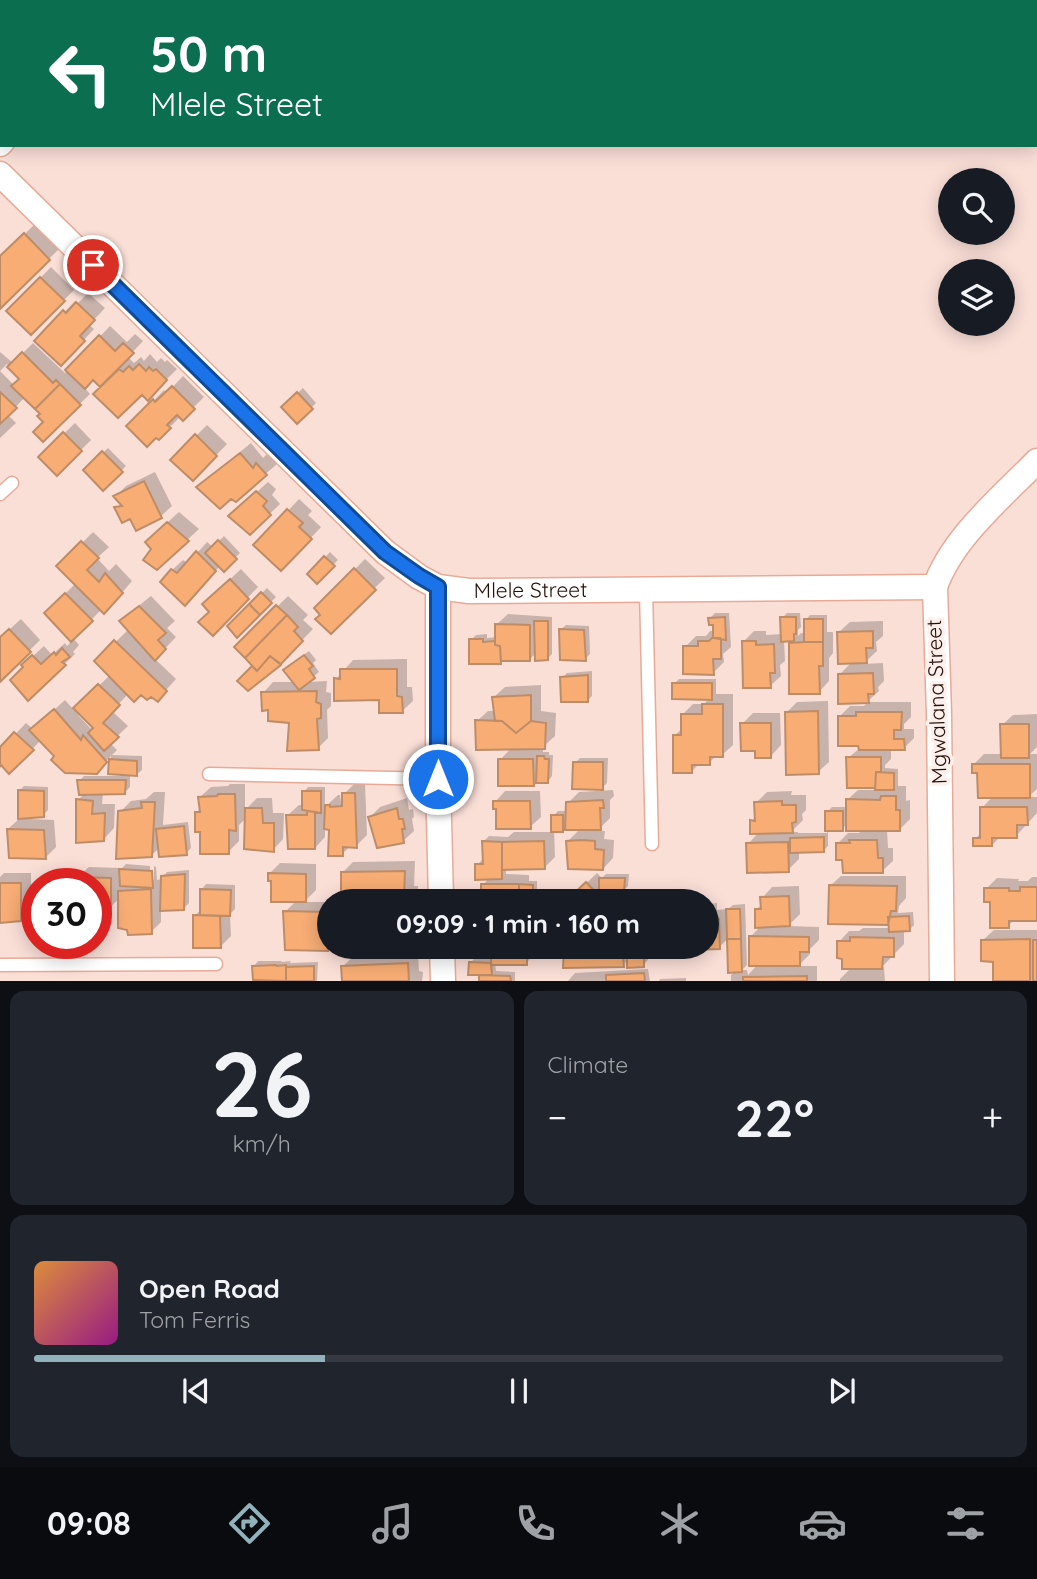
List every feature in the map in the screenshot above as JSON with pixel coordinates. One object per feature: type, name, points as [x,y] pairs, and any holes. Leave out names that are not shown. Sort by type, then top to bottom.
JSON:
[{"type":"street","name":"Mlele Street","points":[[0,174],[385,552],[438,587],[469,591],[935,587]]},
{"type":"street","name":"Mgwalana Street","points":[[942,981],[935,587],[951,555],[975,525],[1037,461]]},
{"type":"street","points":[[438,587],[441,889]]},
{"type":"street","points":[[442,959],[443,981]]},
{"type":"lane","points":[[0,494],[12,483]]},
{"type":"lane","points":[[646,590],[652,844]]},
{"type":"lane","points":[[209,774],[438,779]]},
{"type":"lane","points":[[0,965],[216,964]]},
{"type":"building","points":[[24,233],[50,260],[0,309],[0,256]]},
{"type":"building","points":[[40,277],[65,301],[31,335],[6,311]]},
{"type":"building","points":[[76,302],[95,320],[80,336],[85,341],[61,366],[34,341],[63,310],[66,313]]},
{"type":"building","points":[[99,335],[115,351],[123,343],[134,353],[100,387],[93,380],[85,389],[65,370]]},
{"type":"building","points":[[22,352],[53,383],[56,380],[60,384],[35,409],[11,386],[19,379],[7,367]]},
{"type":"building","points":[[139,364],[146,371],[149,367],[153,371],[156,369],[167,380],[148,401],[142,395],[118,418],[93,394],[119,369],[123,372],[129,366],[133,370]]},
{"type":"building","points":[[60,384],[81,405],[43,442],[33,432],[43,422],[35,409]]},
{"type":"building","points":[[172,386],[195,409],[183,421],[177,415],[167,425],[171,428],[147,447],[126,426],[153,399],[155,402]]},
{"type":"building","points":[[0,392],[17,408],[0,424]]},
{"type":"building","points":[[297,392],[313,409],[297,424],[281,407]]},
{"type":"building","points":[[63,432],[82,451],[57,476],[38,457]]},
{"type":"building","points":[[195,434],[217,456],[193,481],[170,460]]},
{"type":"building","points":[[102,451],[123,472],[103,491],[83,470]]},
{"type":"building","points":[[240,453],[253,468],[256,463],[267,475],[236,502],[231,499],[220,509],[196,487]]},
{"type":"building","points":[[144,481],[162,518],[136,531],[130,519],[122,523],[114,507],[122,506],[113,496]]},
{"type":"building","points":[[256,491],[267,501],[263,506],[271,515],[250,535],[228,516]]},
{"type":"building","points":[[287,509],[303,523],[299,527],[312,539],[281,571],[253,545]]},
{"type":"building","points":[[167,522],[189,541],[157,570],[143,560],[151,549],[145,542]]},
{"type":"building","points":[[218,540],[237,559],[224,572],[205,553]]},
{"type":"building","points":[[81,541],[99,558],[87,570],[99,582],[105,573],[123,593],[104,614],[56,566]]},
{"type":"building","points":[[196,551],[216,571],[185,606],[160,582],[171,569],[177,573]]},
{"type":"building","points":[[324,556],[335,566],[317,584],[307,574]]},
{"type":"building","points":[[354,568],[376,590],[331,634],[315,619],[320,615],[314,608]]},
{"type":"building","points":[[230,579],[249,599],[213,636],[198,622],[209,612],[202,604]]},
{"type":"building","points":[[261,592],[272,603],[260,615],[249,604]]},
{"type":"building","points":[[65,593],[93,621],[71,642],[44,613]]},
{"type":"building","points":[[249,604],[260,615],[237,638],[227,626]]},
{"type":"building","points":[[276,605],[287,615],[245,658],[234,647]]},
{"type":"building","points":[[139,606],[166,633],[158,640],[166,649],[155,661],[119,621]]},
{"type":"building","points":[[287,615],[298,627],[294,631],[303,641],[281,664],[270,656],[257,671],[245,658]]},
{"type":"building","points":[[725,617],[726,640],[713,638],[713,625],[709,625],[708,618]]},
{"type":"building","points":[[780,617],[796,617],[794,641],[781,642]]},
{"type":"building","points":[[804,619],[823,619],[823,642],[804,642]]},
{"type":"building","points":[[534,621],[548,621],[548,660],[535,661]]},
{"type":"building","points":[[495,624],[530,625],[530,661],[501,661],[500,646],[495,645]]},
{"type":"building","points":[[9,629],[31,652],[0,682],[0,637]]},
{"type":"building","points":[[559,629],[584,630],[586,661],[560,660]]},
{"type":"building","points":[[873,631],[873,648],[866,648],[867,663],[838,664],[837,632]]},
{"type":"building","points":[[712,638],[721,639],[721,659],[713,659],[714,675],[683,674],[683,646],[698,646],[698,641],[709,641]]},
{"type":"building","points":[[469,639],[495,641],[495,645],[500,646],[501,664],[469,664]]},
{"type":"building","points":[[114,640],[167,691],[158,702],[151,697],[147,700],[141,695],[134,702],[94,661]]},
{"type":"building","points":[[742,641],[756,641],[756,645],[774,644],[775,673],[770,673],[771,688],[743,688]]},
{"type":"building","points":[[823,642],[823,666],[819,666],[820,694],[789,694],[789,643]]},
{"type":"building","points":[[62,648],[70,657],[62,662],[66,665],[28,701],[10,680],[32,655],[41,664]]},
{"type":"building","points":[[304,655],[313,666],[309,669],[315,678],[299,690],[283,670]]},
{"type":"building","points":[[270,656],[281,665],[248,691],[237,681],[252,666],[257,671]]},
{"type":"building","points":[[340,669],[397,669],[397,696],[402,697],[403,713],[379,713],[379,700],[334,701],[334,678],[340,679]]},
{"type":"building","points":[[873,673],[874,694],[868,694],[869,703],[838,704],[838,674]]},
{"type":"building","points":[[588,675],[588,702],[561,702],[560,677]]},
{"type":"building","points":[[672,683],[712,683],[712,700],[672,699]]},
{"type":"building","points":[[98,684],[120,705],[103,723],[119,737],[104,751],[88,733],[93,728],[73,708]]},
{"type":"building","points":[[317,691],[316,702],[321,704],[321,718],[317,719],[319,750],[287,751],[289,723],[268,721],[268,710],[262,711],[261,692]]},
{"type":"building","points":[[531,695],[531,721],[516,733],[502,721],[495,721],[492,697]]},
{"type":"building","points":[[702,704],[723,704],[723,757],[710,757],[710,765],[692,765],[692,773],[673,773],[673,735],[681,735],[681,714],[702,714]]},
{"type":"building","points":[[54,709],[81,740],[83,735],[107,762],[97,774],[65,773],[51,760],[54,756],[29,730]]},
{"type":"building","points":[[818,711],[819,774],[786,775],[785,712]]},
{"type":"building","points":[[856,712],[902,712],[901,730],[894,730],[894,739],[904,739],[905,750],[859,750],[858,746],[838,746],[838,716],[856,716]]},
{"type":"building","points":[[475,720],[502,721],[516,733],[531,721],[546,723],[545,749],[476,750]]},
{"type":"building","points":[[740,723],[771,723],[771,758],[755,758],[755,751],[741,751]]},
{"type":"building","points":[[1000,724],[1029,724],[1029,758],[1001,758]]},
{"type":"building","points":[[14,732],[34,750],[9,774],[1,765],[0,767],[0,747]]},
{"type":"building","points":[[537,756],[549,759],[548,783],[536,783]]},
{"type":"building","points":[[846,757],[881,757],[881,772],[876,772],[875,788],[847,788]]},
{"type":"building","points":[[109,759],[137,761],[137,776],[108,774]]},
{"type":"building","points":[[498,759],[533,759],[534,786],[498,786]]},
{"type":"building","points":[[573,762],[603,762],[603,790],[572,789]]},
{"type":"building","points":[[972,764],[1030,764],[1030,798],[978,798],[977,773],[972,773]]},
{"type":"building","points":[[876,772],[894,773],[894,790],[875,790]]},
{"type":"building","points":[[77,780],[126,780],[125,794],[79,795]]},
{"type":"building","points":[[18,790],[44,791],[44,817],[18,819]]},
{"type":"building","points":[[302,791],[321,791],[321,813],[302,810]]},
{"type":"building","points":[[342,793],[355,793],[357,848],[343,847],[343,856],[328,856],[329,830],[324,829],[325,805],[342,806]]},
{"type":"building","points":[[235,794],[236,831],[229,830],[229,854],[200,854],[200,832],[195,832],[195,812],[200,812],[198,797]]},
{"type":"building","points":[[881,796],[896,796],[896,810],[900,810],[900,831],[846,831],[846,799],[880,800]]},
{"type":"building","points":[[76,799],[93,801],[92,814],[105,813],[104,841],[76,843]]},
{"type":"building","points":[[603,800],[604,808],[600,808],[601,830],[565,830],[566,802]]},
{"type":"building","points":[[493,801],[530,801],[531,829],[496,829],[496,809],[493,809]]},
{"type":"building","points":[[782,801],[782,805],[796,805],[793,833],[750,834],[750,820],[755,821],[754,802]]},
{"type":"building","points":[[141,802],[155,802],[152,857],[116,859],[118,811],[142,808]]},
{"type":"building","points":[[980,807],[1027,807],[1028,825],[1017,825],[1017,838],[992,838],[992,846],[973,846],[973,838],[980,838]]},
{"type":"building","points":[[245,808],[262,808],[263,823],[274,823],[274,852],[244,849]]},
{"type":"building","points":[[397,808],[405,829],[402,829],[404,843],[377,848],[368,817]]},
{"type":"building","points":[[307,811],[315,812],[315,849],[288,849],[286,815],[307,815]]},
{"type":"building","points":[[825,811],[843,811],[843,831],[825,831]]},
{"type":"building","points":[[551,815],[563,815],[563,832],[551,832]]},
{"type":"building","points":[[184,826],[187,855],[159,857],[156,829]]},
{"type":"building","points":[[7,829],[44,830],[46,859],[9,858]]},
{"type":"building","points":[[824,837],[824,852],[790,853],[790,838]]},
{"type":"building","points":[[849,840],[877,840],[878,858],[883,858],[883,873],[843,873],[842,860],[836,860],[836,843],[850,843]]},
{"type":"building","points":[[482,841],[502,842],[502,879],[475,880],[475,864],[483,864]]},
{"type":"building","points":[[544,841],[545,869],[502,870],[502,842]]},
{"type":"building","points":[[566,841],[595,841],[595,849],[604,850],[603,870],[568,869]]},
{"type":"building","points":[[788,842],[789,872],[747,873],[746,843]]},
{"type":"building","points":[[119,869],[152,871],[153,888],[120,886]]},
{"type":"building","points":[[405,871],[404,889],[341,889],[341,872]]},
{"type":"building","points":[[268,873],[306,874],[306,902],[271,902],[271,881],[268,881]]},
{"type":"building","points":[[185,874],[184,910],[160,911],[161,876]]},
{"type":"building","points":[[599,878],[625,878],[624,889],[599,889]]},
{"type":"building","points":[[586,882],[593,889],[579,889]]},
{"type":"building","points":[[0,883],[21,883],[21,921],[0,923]]},
{"type":"building","points":[[481,884],[519,884],[519,889],[481,889]]},
{"type":"building","points":[[519,884],[533,885],[533,889],[519,889]]},
{"type":"building","points":[[829,885],[897,886],[896,911],[891,911],[888,925],[828,924]]},
{"type":"building","points":[[1020,887],[1037,887],[1037,921],[1009,921],[1009,928],[990,928],[990,902],[984,902],[984,888],[1020,891]]},
{"type":"building","points":[[151,889],[152,934],[128,935],[127,930],[118,928],[118,891]]},
{"type":"building","points":[[200,889],[231,890],[230,916],[200,915]]},
{"type":"building","points":[[789,896],[790,926],[755,928],[755,909],[761,909],[760,897]]},
{"type":"building","points":[[726,909],[740,909],[741,939],[727,939]]},
{"type":"building","points":[[283,911],[317,912],[317,951],[285,950]]},
{"type":"building","points":[[193,915],[220,916],[221,948],[193,948]]},
{"type":"building","points":[[909,916],[910,931],[889,932],[888,917]]},
{"type":"building","points":[[749,936],[809,937],[809,952],[800,952],[800,966],[749,966]]},
{"type":"building","points":[[850,937],[894,938],[894,957],[883,957],[882,969],[842,969],[842,959],[837,958],[837,941],[850,941]]},
{"type":"building","points":[[727,939],[741,939],[742,972],[728,973]]},
{"type":"building","points":[[1030,939],[1030,981],[993,981],[993,962],[981,961],[981,940]]},
{"type":"building","points":[[1033,940],[1037,940],[1037,981],[1033,981]]},
{"type":"building","points":[[491,959],[527,959],[527,965],[491,965]]},
{"type":"building","points":[[563,959],[623,959],[624,967],[563,968]]},
{"type":"building","points":[[627,959],[644,959],[644,967],[627,968]]},
{"type":"building","points":[[469,962],[491,963],[492,975],[468,975]]},
{"type":"building","points":[[408,963],[409,981],[342,981],[341,966]]},
{"type":"building","points":[[286,965],[286,981],[253,980],[252,966]]},
{"type":"building","points":[[314,966],[314,981],[286,981],[286,967]]},
{"type":"building","points":[[644,973],[645,981],[606,981],[606,975]]},
{"type":"building","points":[[479,975],[510,976],[511,981],[479,981]]},
{"type":"building","points":[[807,976],[807,981],[743,981],[743,977]]},
{"type":"route","points":[[93,265],[385,552],[438,587],[438,779]]}]
